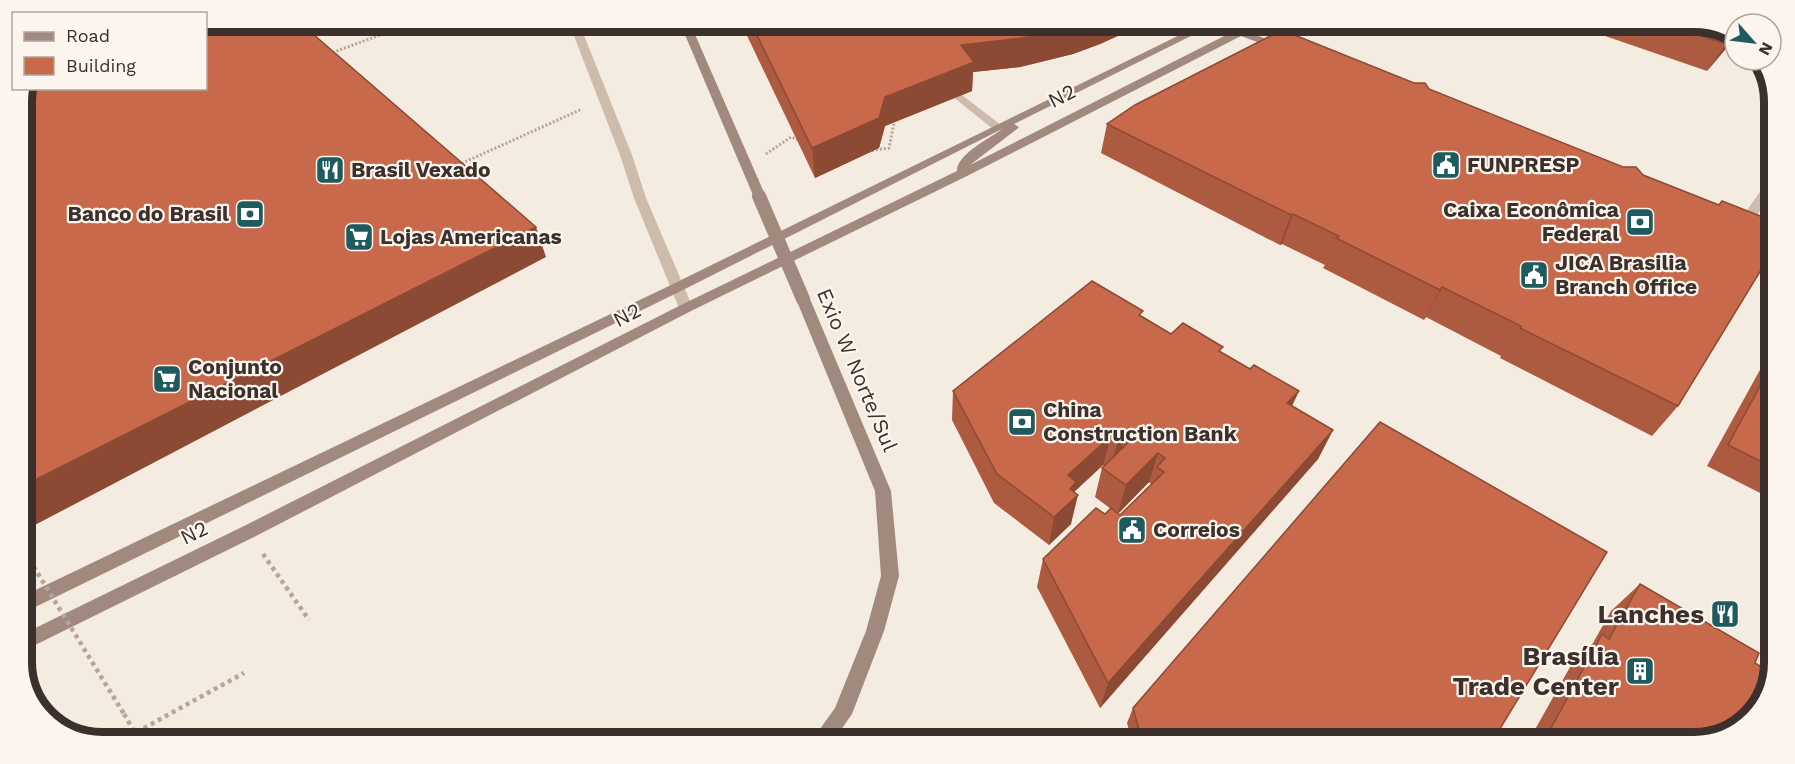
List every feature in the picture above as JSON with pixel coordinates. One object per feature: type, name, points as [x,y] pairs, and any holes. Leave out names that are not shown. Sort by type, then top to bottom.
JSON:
[{"type":"main road","name":"Exio W Norte/Sul","points":[[689,32],[883,490],[890,576],[875,631],[842,714],[828,732]]},
{"type":"main road","name":"N2","points":[[32,601],[678,287],[997,127],[1193,32]]},
{"type":"main road","points":[[1156,50],[1222,32]]},
{"type":"main road","name":"N2","points":[[32,639],[271,520],[686,308],[963,173],[1232,32]]},
{"type":"main road","points":[[1245,32],[1296,54]]},
{"type":"main road","points":[[963,173],[963,166],[968,159],[1032,112]]},
{"type":"main road","points":[[967,142],[988,146],[1001,152]]},
{"type":"lane","points":[[578,32],[605,99],[640,198],[686,308]]},
{"type":"lane","points":[[931,101],[954,92],[997,127]]},
{"type":"lane","points":[[1743,225],[1763,196]]},
{"type":"path","points":[[322,57],[388,32]]},
{"type":"path","points":[[449,169],[605,99]]},
{"type":"path","points":[[859,153],[889,148],[896,114]]},
{"type":"path","points":[[766,154],[791,137],[810,144]]},
{"type":"path","points":[[265,557],[309,620]]},
{"type":"path","points":[[32,564],[134,732]]},
{"type":"path","points":[[137,732],[244,673]]},
{"type":"building","name":"Conjunto Nacional","points":[[207,32],[311,32],[536,227],[32,481],[33,90],[207,90]]},
{"type":"building","points":[[755,32],[1049,32],[1022,38],[961,45],[974,62],[885,97],[879,118],[812,148]]},
{"type":"building","points":[[1278,32],[1287,32],[1414,83],[1425,83],[1429,89],[1623,167],[1636,167],[1643,175],[1719,205],[1722,201],[1763,217],[1763,266],[1678,406],[1442,287],[1440,290],[1336,238],[1339,236],[1291,215],[1107,124],[1135,105]]},
{"type":"building","points":[[1690,32],[1707,33],[1723,38],[1723,43]]},
{"type":"building","points":[[1092,281],[1143,311],[1139,315],[1171,334],[1183,323],[1223,347],[1219,351],[1250,369],[1254,365],[1299,391],[1287,403],[1333,430],[1108,683],[1043,559],[1096,508],[1105,514],[1111,508],[1120,515],[1164,472],[1157,467],[1165,458],[1158,453],[1126,485],[1102,468],[1134,437],[1126,432],[1118,440],[1111,436],[1068,475],[1076,482],[1070,489],[1078,495],[1054,517],[997,474],[953,391]]},
{"type":"building","points":[[1764,380],[1764,463],[1728,445]]},
{"type":"building","points":[[1380,422],[1607,552],[1498,732],[1140,732],[1133,708]]},
{"type":"building","name":"Brasília Trade Center","points":[[1640,584],[1759,653],[1755,663],[1763,668],[1762,676],[1749,705],[1732,721],[1716,729],[1693,732],[1549,732],[1602,634],[1609,639]]},
{"type":"place","name":"FUNPRESP","points":[[1446,165]]},
{"type":"place","name":"Brasil Vexado","points":[[330,170]]},
{"type":"place","name":"Banco do Brasil","points":[[250,214]]},
{"type":"place","name":"Caixa Econômica Federal","points":[[1640,222]]},
{"type":"place","name":"Lojas Americanas","points":[[359,237]]},
{"type":"place","name":"JICA Brasilia Branch Office","points":[[1534,275]]},
{"type":"place","name":"Conjunto Nacional","points":[[167,379]]},
{"type":"place","name":"China Construction Bank","points":[[1022,422]]},
{"type":"place","name":"Correios","points":[[1132,530]]},
{"type":"place","name":"Lanches","points":[[1725,614]]},
{"type":"place","name":"Brasília Trade Center","points":[[1640,671]]}]
